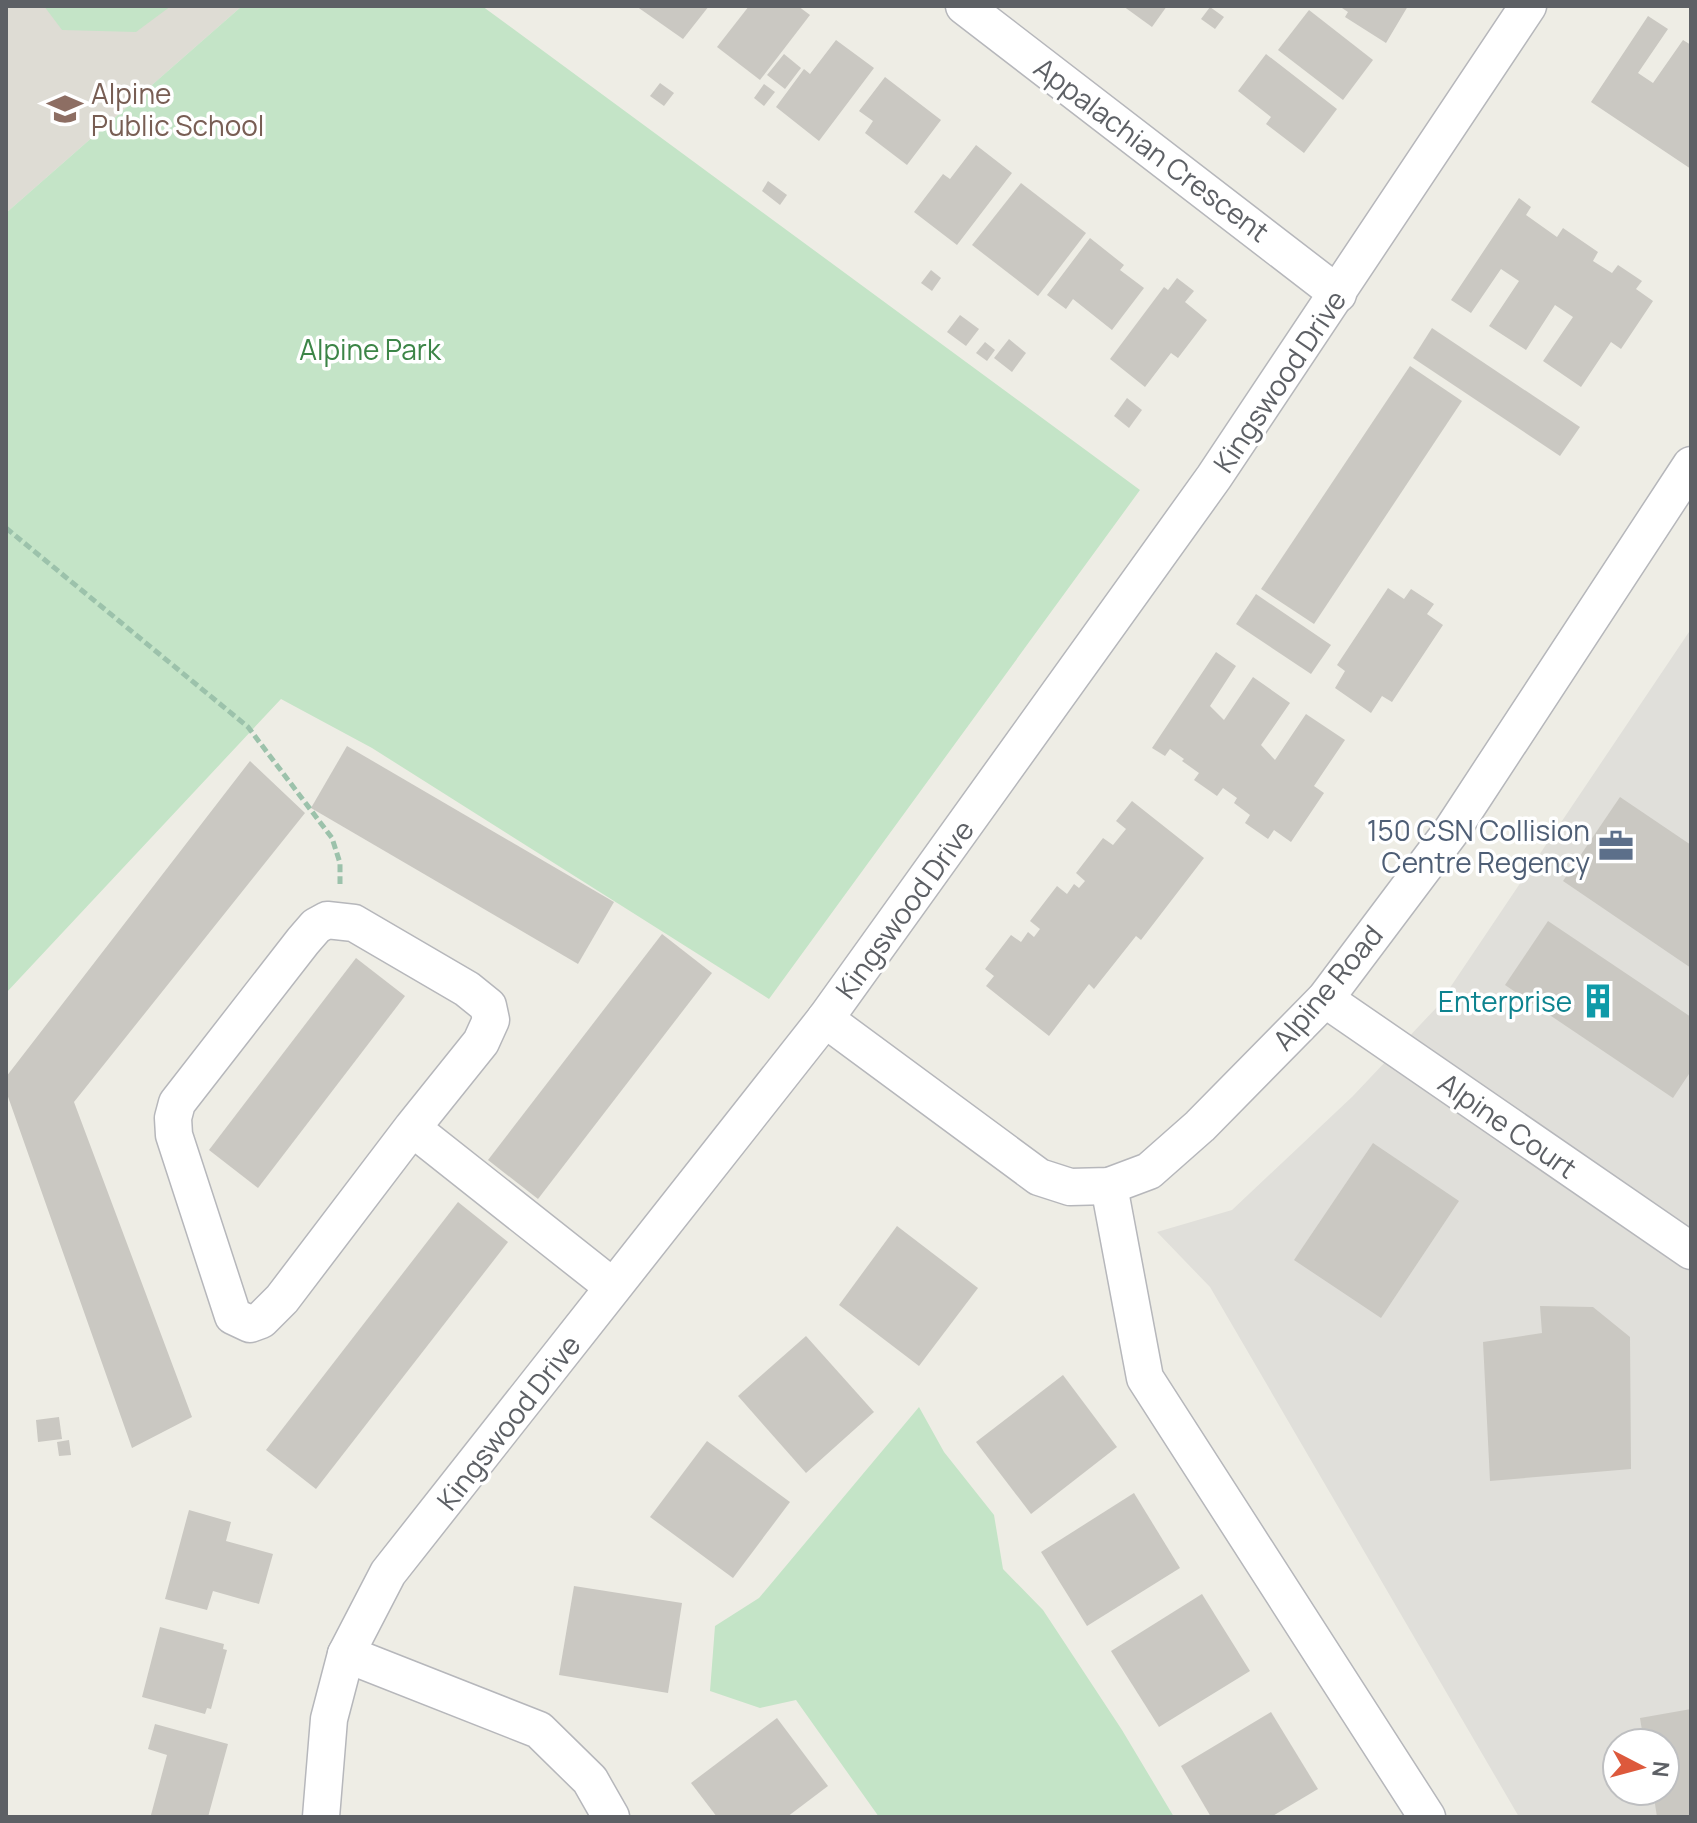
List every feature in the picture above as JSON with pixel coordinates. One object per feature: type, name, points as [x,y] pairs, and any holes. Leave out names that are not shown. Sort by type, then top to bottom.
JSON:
[{"type":"street","name":"Appalachian Crescent","points":[[964,6],[1338,294]]},
{"type":"street","name":"Kingswood Drive","points":[[321,1817],[329,1719],[346,1654],[388,1573],[825,1019],[1214,477],[1528,6]]},
{"type":"street","name":"Alpine Road","points":[[825,1019],[1039,1177],[1070,1187],[1109,1186],[1149,1171],[1200,1126],[1325,999],[1452,830],[1691,465]]},
{"type":"street","points":[[327,920],[354,923],[467,989],[488,1006],[491,1020],[481,1042],[412,1128],[282,1299],[261,1320],[250,1324],[238,1322],[233,1316],[174,1135],[173,1118],[177,1103],[316,926],[327,920]]},
{"type":"street","name":"Alpine Court","points":[[1325,999],[1691,1251]]},
{"type":"street","points":[[412,1128],[613,1287]]},
{"type":"street","points":[[1109,1186],[1145,1378],[1427,1817]]},
{"type":"street","points":[[346,1654],[539,1730],[590,1780],[611,1817]]},
{"type":"path","points":[[6,528],[248,727],[332,838],[340,863],[339,921]]},
{"type":"shaded area","name":"Alpine Public School","points":[[6,6],[242,6],[6,213]]},
{"type":"shaded area","points":[[1691,629],[1691,1817],[1519,1817],[1210,1287],[1157,1232],[1232,1210],[1353,1096],[1437,1007]]},
{"type":"green space","points":[[44,6],[171,6],[136,32],[62,30]]},
{"type":"green space","name":"Alpine Park","points":[[242,6],[482,6],[1140,490],[769,999],[372,748],[281,699],[6,993],[6,213]]},
{"type":"green space","points":[[919,1407],[944,1452],[994,1515],[1003,1569],[1043,1610],[1122,1730],[1174,1817],[879,1817],[796,1700],[760,1708],[710,1691],[715,1626],[759,1598]]},
{"type":"building","points":[[636,6],[709,6],[683,39]]},
{"type":"building","points":[[749,6],[798,6],[810,15],[760,80],[717,47]]},
{"type":"building","points":[[1123,6],[1167,6],[1152,27]]},
{"type":"building","points":[[1339,6],[1408,6],[1386,43],[1345,17],[1348,12]]},
{"type":"building","points":[[1210,7],[1224,17],[1215,29],[1201,19]]},
{"type":"building","points":[[1309,10],[1373,60],[1343,100],[1278,50]]},
{"type":"building","points":[[1648,16],[1668,29],[1638,73],[1653,83],[1683,40],[1691,45],[1691,169],[1591,102]]},
{"type":"building","points":[[836,40],[874,68],[819,141],[776,107],[804,69],[810,74]]},
{"type":"building","points":[[784,54],[801,68],[785,89],[767,75]]},
{"type":"building","points":[[1266,54],[1337,109],[1304,153],[1266,124],[1271,117],[1238,91]]},
{"type":"building","points":[[885,77],[941,120],[907,165],[865,133],[873,121],[859,111]]},
{"type":"building","points":[[660,83],[674,93],[664,106],[650,96]]},
{"type":"building","points":[[764,84],[775,92],[764,106],[754,98]]},
{"type":"building","points":[[976,145],[1012,173],[957,245],[914,212],[943,174],[950,179]]},
{"type":"building","points":[[768,181],[787,195],[780,205],[762,191]]},
{"type":"building","points":[[1021,183],[1086,233],[1038,296],[972,245]]},
{"type":"building","points":[[1519,198],[1531,207],[1526,215],[1557,237],[1563,228],[1598,252],[1593,261],[1612,273],[1618,265],[1642,281],[1636,289],[1653,301],[1621,349],[1611,342],[1581,387],[1543,361],[1573,317],[1555,305],[1526,350],[1489,326],[1519,281],[1501,269],[1471,313],[1451,300]]},
{"type":"building","points":[[1090,238],[1124,265],[1120,270],[1144,288],[1112,330],[1073,299],[1066,309],[1047,295]]},
{"type":"building","points":[[931,270],[941,278],[932,291],[921,283]]},
{"type":"building","points":[[1177,278],[1194,291],[1185,302],[1207,320],[1178,358],[1171,353],[1145,387],[1110,359],[1164,287],[1168,290]]},
{"type":"building","points":[[960,315],[979,329],[966,346],[947,332]]},
{"type":"building","points":[[1432,328],[1580,427],[1560,456],[1413,358]]},
{"type":"building","points":[[1009,339],[1026,353],[1012,372],[994,358]]},
{"type":"building","points":[[985,342],[995,350],[987,361],[976,353]]},
{"type":"building","points":[[1410,366],[1462,401],[1314,624],[1261,589]]},
{"type":"building","points":[[1127,398],[1142,410],[1129,428],[1114,416]]},
{"type":"building","points":[[1388,588],[1404,599],[1411,589],[1434,604],[1427,614],[1443,625],[1392,702],[1382,696],[1371,713],[1335,688],[1345,671],[1337,665]]},
{"type":"building","points":[[1256,594],[1331,645],[1311,674],[1236,624]]},
{"type":"building","points":[[1216,652],[1236,666],[1210,706],[1224,720],[1253,677],[1290,703],[1261,745],[1275,760],[1306,714],[1345,740],[1314,786],[1324,793],[1291,842],[1274,830],[1268,839],[1245,823],[1250,815],[1234,803],[1237,798],[1223,788],[1217,796],[1194,780],[1199,773],[1182,761],[1184,759],[1170,749],[1165,756],[1152,748]]},
{"type":"building","points":[[347,746],[614,902],[578,964],[311,808]]},
{"type":"building","points":[[250,761],[305,813],[74,1102],[192,1417],[132,1448],[6,1091],[6,1077]]},
{"type":"building","points":[[1620,797],[1691,845],[1691,968],[1563,881]]},
{"type":"building","points":[[1132,801],[1204,858],[1141,940],[1136,936],[1094,989],[1089,984],[1049,1036],[986,986],[994,976],[985,969],[1011,935],[1021,942],[1028,932],[1034,937],[1040,929],[1030,921],[1057,886],[1067,894],[1074,884],[1079,888],[1085,881],[1076,873],[1103,838],[1113,845],[1126,829],[1116,821]]},
{"type":"building","name":"Enterprise","points":[[1548,921],[1691,1017],[1691,1071],[1673,1098],[1505,985]]},
{"type":"building","points":[[662,934],[712,973],[538,1199],[488,1160]]},
{"type":"building","points":[[356,958],[405,996],[258,1188],[209,1150]]},
{"type":"building","points":[[1373,1143],[1459,1201],[1381,1318],[1294,1260]]},
{"type":"building","points":[[458,1202],[508,1242],[316,1489],[266,1450]]},
{"type":"building","points":[[897,1226],[978,1288],[919,1366],[839,1305]]},
{"type":"building","points":[[1540,1306],[1593,1307],[1630,1337],[1631,1469],[1490,1481],[1483,1342],[1542,1333]]},
{"type":"building","points":[[806,1336],[874,1412],[806,1473],[738,1396]]},
{"type":"building","points":[[1063,1375],[1117,1447],[1031,1514],[976,1442]]},
{"type":"building","points":[[59,1417],[62,1439],[38,1442],[36,1420]]},
{"type":"building","points":[[69,1440],[71,1455],[59,1456],[57,1442]]},
{"type":"building","points":[[707,1441],[790,1502],[733,1578],[650,1517]]},
{"type":"building","points":[[1134,1493],[1180,1568],[1087,1626],[1041,1552]]},
{"type":"building","points":[[189,1510],[231,1522],[226,1541],[273,1554],[259,1604],[213,1591],[207,1610],[165,1599]]},
{"type":"building","points":[[574,1586],[682,1603],[668,1693],[559,1675]]},
{"type":"building","points":[[1202,1594],[1250,1671],[1159,1727],[1111,1651]]},
{"type":"building","points":[[160,1627],[224,1644],[223,1649],[227,1650],[211,1709],[207,1708],[205,1714],[142,1697]]},
{"type":"building","points":[[1691,1709],[1691,1817],[1657,1817],[1655,1807],[1681,1807],[1681,1727],[1641,1727],[1640,1718]]},
{"type":"building","points":[[1271,1712],[1318,1789],[1271,1817],[1211,1817],[1181,1766]]},
{"type":"building","points":[[777,1718],[828,1786],[787,1817],[717,1817],[691,1783]]},
{"type":"building","points":[[155,1724],[228,1744],[208,1817],[151,1815],[167,1755],[148,1749]]},
{"type":"place","name":"Alpine Public School","points":[[65,109]]},
{"type":"place","name":"150 CSN Collision Centre Regency","points":[[1616,846]]},
{"type":"place","name":"Enterprise","points":[[1598,1001]]}]
